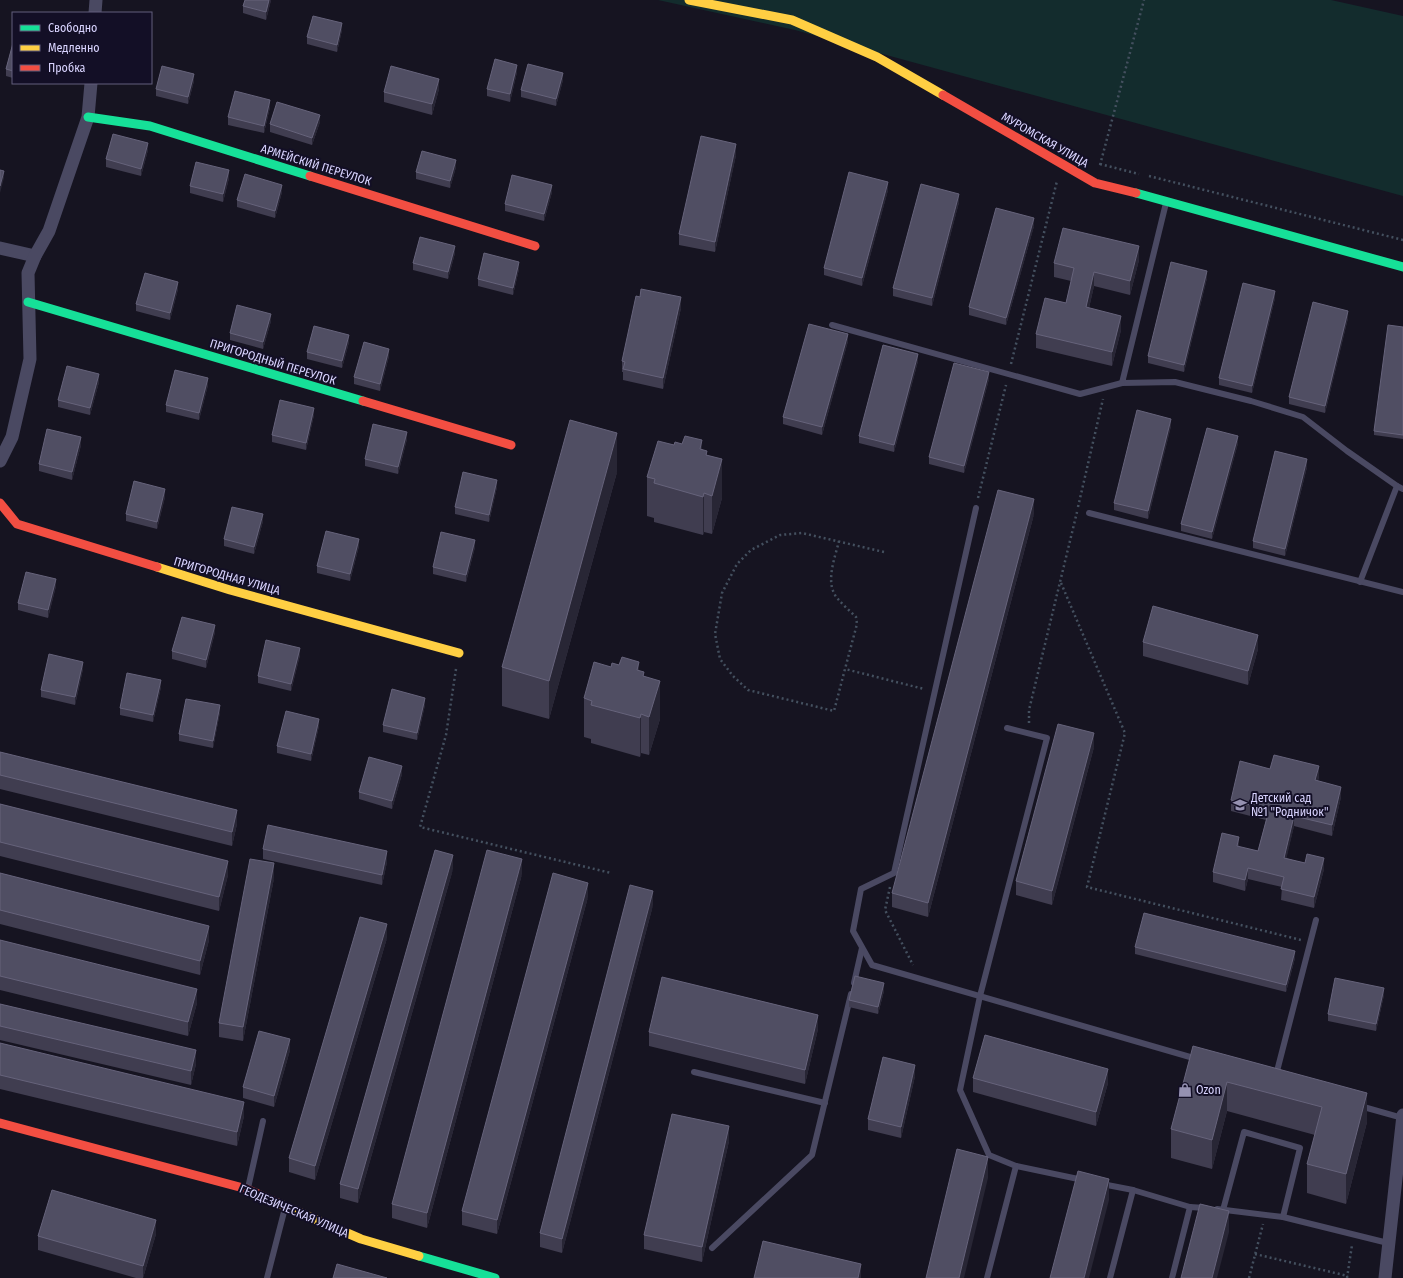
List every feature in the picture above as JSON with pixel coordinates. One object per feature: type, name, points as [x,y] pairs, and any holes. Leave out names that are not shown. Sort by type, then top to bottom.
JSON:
[{"type":"street","points":[[95,12],[96,0]]},
{"type":"street","name":"МУРОМСКАЯ УЛИЦА","points":[[689,0],[792,20],[877,57],[1095,182],[1403,267]]},
{"type":"street","points":[[0,461],[12,437],[30,359],[28,273],[35,256],[49,231],[88,117],[91,84]]},
{"type":"street","name":"АРМЕЙСКИЙ ПЕРЕУЛОК","points":[[88,117],[150,126],[535,246]]},
{"type":"street","points":[[0,248],[35,256]]},
{"type":"street","name":"ПРИГОРОДНЫЙ ПЕРЕУЛОК","points":[[28,302],[511,445]]},
{"type":"street","name":"ПРИГОРОДНАЯ УЛИЦА","points":[[0,503],[18,524],[230,590],[459,653]]},
{"type":"street","points":[[1385,1278],[1403,1115]]},
{"type":"street","name":"ГЕОДЕЗИЧЕСКАЯ УЛИЦА","points":[[0,1123],[247,1189],[361,1239],[495,1278]]},
{"type":"lane","points":[[1122,383],[1167,202]]},
{"type":"lane","points":[[832,325],[1080,394],[1122,383],[1175,382],[1251,401],[1303,417],[1347,451],[1403,489]]},
{"type":"lane","points":[[1360,582],[1397,486]]},
{"type":"lane","points":[[976,508],[894,873],[861,889],[853,931],[872,964],[1206,1061]]},
{"type":"lane","points":[[1089,513],[1403,592]]},
{"type":"lane","points":[[1006,728],[1047,738],[980,996],[960,1090],[989,1156],[1016,1166],[1086,1180]]},
{"type":"lane","points":[[1274,1081],[1316,920]]},
{"type":"lane","points":[[712,1248],[812,1155],[862,948]]},
{"type":"lane","points":[[694,1072],[825,1103]]},
{"type":"lane","points":[[1357,1105],[1403,1118]]},
{"type":"lane","points":[[247,1189],[263,1121]]},
{"type":"lane","points":[[1223,1210],[1244,1132],[1300,1148],[1283,1217]]},
{"type":"lane","points":[[988,1278],[1016,1166]]},
{"type":"lane","points":[[1094,1182],[1133,1190],[1190,1207],[1283,1217],[1388,1243]]},
{"type":"lane","points":[[1110,1278],[1133,1190]]},
{"type":"lane","points":[[267,1278],[286,1206]]},
{"type":"lane","points":[[1172,1278],[1190,1207]]},
{"type":"path","points":[[1095,182],[1144,0]]},
{"type":"path","points":[[976,508],[980,485],[1061,163]]},
{"type":"path","points":[[1100,164],[1403,240]]},
{"type":"path","points":[[1030,734],[1029,710],[1061,583],[1106,387]]},
{"type":"path","points":[[839,541],[831,582],[833,592],[856,617],[857,624],[834,711],[748,690],[733,676],[720,659],[715,634],[722,593],[737,564],[751,550],[780,535],[802,533],[839,541],[884,552]]},
{"type":"path","points":[[1061,583],[1125,733],[1087,887],[1311,942]]},
{"type":"path","points":[[459,653],[446,735],[420,827],[611,873]]},
{"type":"path","points":[[845,669],[935,691]]},
{"type":"path","points":[[894,873],[885,910],[919,978]]},
{"type":"path","points":[[1249,1278],[1265,1215]]},
{"type":"path","points":[[1255,1254],[1348,1277],[1354,1234]]},
{"type":"green space","points":[[658,0],[1331,0],[1403,16],[1403,196],[795,30]]},
{"type":"building","points":[[245,0],[269,0],[266,12],[243,6]]},
{"type":"building","points":[[313,16],[342,23],[337,45],[307,37]]},
{"type":"building","points":[[12,47],[12,71],[6,69]]},
{"type":"building","points":[[495,59],[517,65],[510,94],[487,89]]},
{"type":"building","points":[[528,64],[563,73],[556,99],[521,90]]},
{"type":"building","points":[[162,66],[194,74],[188,97],[156,89]]},
{"type":"building","points":[[391,66],[439,79],[432,104],[384,92]]},
{"type":"building","points":[[235,91],[270,100],[264,126],[228,117]]},
{"type":"building","points":[[277,102],[320,115],[312,138],[270,124]]},
{"type":"building","points":[[113,134],[148,143],[141,169],[106,159]]},
{"type":"building","points":[[701,136],[736,144],[715,242],[679,234]]},
{"type":"building","points":[[422,151],[456,160],[450,181],[416,172]]},
{"type":"building","points":[[196,162],[229,170],[223,194],[190,186]]},
{"type":"building","points":[[0,170],[4,171],[0,186]]},
{"type":"building","points":[[849,172],[888,182],[862,278],[824,268]]},
{"type":"building","points":[[245,174],[282,185],[275,211],[237,200]]},
{"type":"building","points":[[512,175],[552,185],[544,214],[505,204]]},
{"type":"building","points":[[921,184],[959,194],[932,298],[893,288]]},
{"type":"building","points":[[996,208],[1034,218],[1006,318],[969,307]]},
{"type":"building","points":[[1063,228],[1139,246],[1130,281],[1094,272],[1086,307],[1121,316],[1112,352],[1036,334],[1045,298],[1066,303],[1074,268],[1054,263]]},
{"type":"building","points":[[420,237],[455,246],[448,272],[413,263]]},
{"type":"building","points":[[484,253],[519,262],[513,288],[478,279]]},
{"type":"building","points":[[1171,262],[1207,271],[1184,365],[1148,356]]},
{"type":"building","points":[[145,273],[178,282],[170,313],[136,304]]},
{"type":"building","points":[[1243,283],[1275,291],[1252,386],[1219,378]]},
{"type":"building","points":[[641,289],[681,297],[663,378],[623,369],[625,362],[622,361],[636,296],[640,297]]},
{"type":"building","points":[[1313,302],[1348,311],[1325,406],[1289,397]]},
{"type":"building","points":[[237,305],[271,314],[263,342],[230,333]]},
{"type":"building","points":[[809,324],[848,334],[822,427],[783,417]]},
{"type":"building","points":[[1388,325],[1403,327],[1403,435],[1374,431]]},
{"type":"building","points":[[314,326],[349,335],[342,361],[307,352]]},
{"type":"building","points":[[364,342],[389,349],[380,384],[354,377]]},
{"type":"building","points":[[883,345],[918,354],[894,445],[859,436]]},
{"type":"building","points":[[954,363],[989,372],[964,466],[929,457]]},
{"type":"building","points":[[67,366],[99,374],[90,408],[58,400]]},
{"type":"building","points":[[175,370],[208,378],[199,413],[166,405]]},
{"type":"building","points":[[280,400],[314,408],[306,443],[272,435]]},
{"type":"building","points":[[1137,410],[1171,419],[1148,511],[1114,503]]},
{"type":"building","points":[[570,420],[617,433],[549,681],[502,667]]},
{"type":"building","points":[[373,424],[407,432],[398,467],[365,459]]},
{"type":"building","points":[[1207,428],[1238,436],[1212,532],[1181,524]]},
{"type":"building","points":[[47,429],[81,437],[72,472],[39,464]]},
{"type":"building","points":[[685,436],[702,440],[700,449],[707,451],[706,455],[722,459],[712,496],[704,493],[703,497],[654,483],[655,479],[647,477],[658,441],[674,445],[675,442],[682,444]]},
{"type":"building","points":[[1275,451],[1307,459],[1285,549],[1253,541]]},
{"type":"building","points":[[463,472],[497,480],[489,515],[455,507]]},
{"type":"building","points":[[134,481],[165,489],[157,522],[126,514]]},
{"type":"building","points":[[998,490],[1034,499],[928,903],[892,893]]},
{"type":"building","points":[[232,507],[263,514],[254,547],[224,539]]},
{"type":"building","points":[[326,531],[359,539],[350,574],[317,566]]},
{"type":"building","points":[[441,532],[475,540],[466,575],[433,567]]},
{"type":"building","points":[[26,572],[56,579],[48,610],[18,603]]},
{"type":"building","points":[[1153,606],[1258,635],[1248,671],[1143,642]]},
{"type":"building","points":[[182,617],[215,625],[206,660],[172,651]]},
{"type":"building","points":[[266,640],[300,648],[291,684],[258,676]]},
{"type":"building","points":[[49,654],[83,662],[75,697],[41,690]]},
{"type":"building","points":[[622,657],[639,662],[637,670],[644,672],[643,676],[660,681],[649,717],[641,714],[640,718],[591,705],[592,701],[584,698],[594,662],[611,667],[612,663],[619,665]]},
{"type":"building","points":[[127,673],[161,680],[153,715],[120,708]]},
{"type":"building","points":[[392,689],[425,698],[417,733],[383,725]]},
{"type":"building","points":[[186,699],[220,705],[213,741],[179,734]]},
{"type":"building","points":[[286,711],[319,719],[311,754],[277,746]]},
{"type":"building","points":[[1058,724],[1094,733],[1052,891],[1016,881]]},
{"type":"building","points":[[0,752],[237,810],[232,832],[0,775]]},
{"type":"building","points":[[1274,755],[1319,766],[1315,780],[1341,787],[1332,825],[1294,816],[1284,858],[1305,863],[1307,854],[1324,858],[1314,897],[1281,889],[1284,877],[1248,868],[1245,880],[1213,872],[1222,833],[1239,837],[1237,846],[1258,851],[1269,810],[1231,800],[1240,761],[1270,769]]},
{"type":"building","points":[[369,757],[402,766],[392,801],[359,792]]},
{"type":"building","points":[[0,804],[228,861],[219,897],[0,842]]},
{"type":"building","points":[[268,825],[387,851],[382,875],[263,849]]},
{"type":"building","points":[[435,850],[453,855],[358,1189],[340,1184]]},
{"type":"building","points":[[487,850],[522,859],[427,1213],[392,1204]]},
{"type":"building","points":[[250,859],[274,863],[243,1027],[219,1023]]},
{"type":"building","points":[[0,873],[209,926],[200,961],[0,910]]},
{"type":"building","points":[[553,873],[588,883],[497,1220],[462,1211]]},
{"type":"building","points":[[630,885],[653,891],[562,1239],[540,1233]]},
{"type":"building","points":[[1144,913],[1295,951],[1286,985],[1135,947]]},
{"type":"building","points":[[360,917],[387,924],[315,1166],[289,1158]]},
{"type":"building","points":[[0,940],[197,989],[188,1022],[0,976]]},
{"type":"building","points":[[855,976],[884,983],[878,1007],[849,1000]]},
{"type":"building","points":[[662,977],[818,1015],[805,1070],[649,1032]]},
{"type":"building","points":[[1335,978],[1384,988],[1376,1024],[1328,1014]]},
{"type":"building","points":[[0,1004],[196,1050],[191,1071],[0,1026]]},
{"type":"building","points":[[259,1031],[290,1039],[274,1096],[243,1087]]},
{"type":"building","points":[[985,1035],[1108,1069],[1096,1112],[973,1078]]},
{"type":"building","points":[[0,1043],[244,1102],[237,1132],[0,1075]]},
{"type":"building","points":[[1193,1046],[1367,1093],[1346,1174],[1307,1164],[1322,1107],[1227,1082],[1212,1140],[1171,1129]]},
{"type":"building","points":[[883,1057],[915,1065],[901,1127],[868,1119]]},
{"type":"building","points":[[672,1114],[729,1126],[702,1247],[644,1235]]},
{"type":"building","points":[[957,1149],[988,1157],[959,1278],[926,1278]]},
{"type":"building","points":[[1078,1171],[1109,1179],[1084,1278],[1050,1278]]},
{"type":"building","points":[[52,1190],[156,1220],[143,1266],[38,1236]]},
{"type":"building","points":[[1200,1204],[1229,1211],[1212,1278],[1181,1278]]},
{"type":"building","points":[[763,1241],[861,1264],[858,1278],[754,1278]]},
{"type":"building","points":[[337,1264],[387,1278],[333,1278]]},
{"type":"traffic: fast","points":[[88,117],[150,126],[310,176]]},
{"type":"traffic: fast","points":[[1136,193],[1403,267]]},
{"type":"traffic: fast","points":[[28,302],[363,401]]},
{"type":"traffic: fast","points":[[419,1256],[495,1278]]},
{"type":"traffic: slow","points":[[689,0],[792,20],[877,57],[943,95]]},
{"type":"traffic: slow","points":[[157,567],[230,590],[459,653]]},
{"type":"traffic: slow","points":[[278,1203],[361,1239],[419,1256]]},
{"type":"traffic: jam","points":[[943,95],[1095,183],[1136,193]]},
{"type":"traffic: jam","points":[[310,176],[535,246]]},
{"type":"traffic: jam","points":[[363,401],[511,445]]},
{"type":"traffic: jam","points":[[0,503],[17,524],[157,567]]},
{"type":"traffic: jam","points":[[0,1123],[247,1189],[278,1203]]},
{"type":"place","name":"Детский сад №1 \"Родничок\"","points":[[1240,805]]},
{"type":"place","name":"Ozon","points":[[1185,1090]]}]
